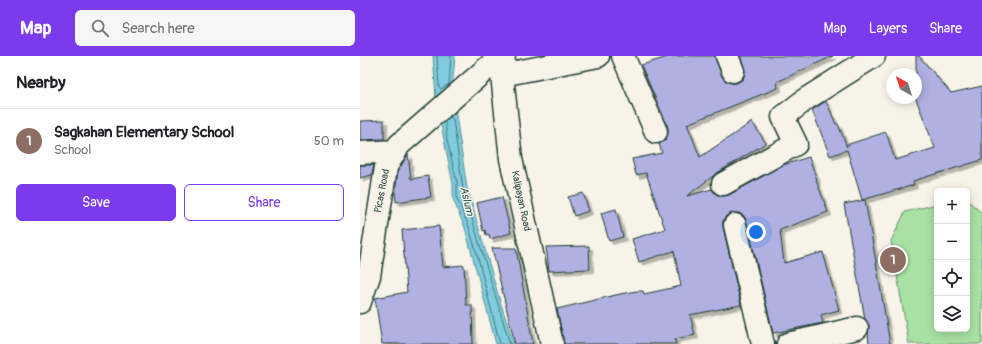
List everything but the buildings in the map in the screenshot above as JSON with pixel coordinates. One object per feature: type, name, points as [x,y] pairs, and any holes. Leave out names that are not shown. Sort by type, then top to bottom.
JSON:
[{"type":"street","points":[[502,62],[598,56]]},
{"type":"street","points":[[623,56],[656,132]]},
{"type":"street","points":[[723,184],[796,144],[784,117],[806,99],[874,56]]},
{"type":"street","name":"Picas Road","points":[[360,302],[369,276],[386,167],[396,150],[463,91],[502,62]]},
{"type":"street","name":"Kalipayan Road","points":[[502,62],[511,159],[552,344]]},
{"type":"street","points":[[360,153],[396,150]]},
{"type":"street","points":[[735,225],[763,344]]},
{"type":"street","points":[[788,344],[857,328]]},
{"type":"green space","points":[[970,203],[982,213],[982,344],[909,344],[891,241],[905,212],[934,205],[934,332],[970,332]]},
{"type":"water","points":[[433,56],[455,56],[452,87],[436,98]]},
{"type":"water","name":"Aslum","points":[[455,109],[467,188],[514,344],[496,344],[465,228],[453,199],[453,184],[440,120]]},
{"type":"place","name":"Sagkahan Elementary School","points":[[893,260]]}]
